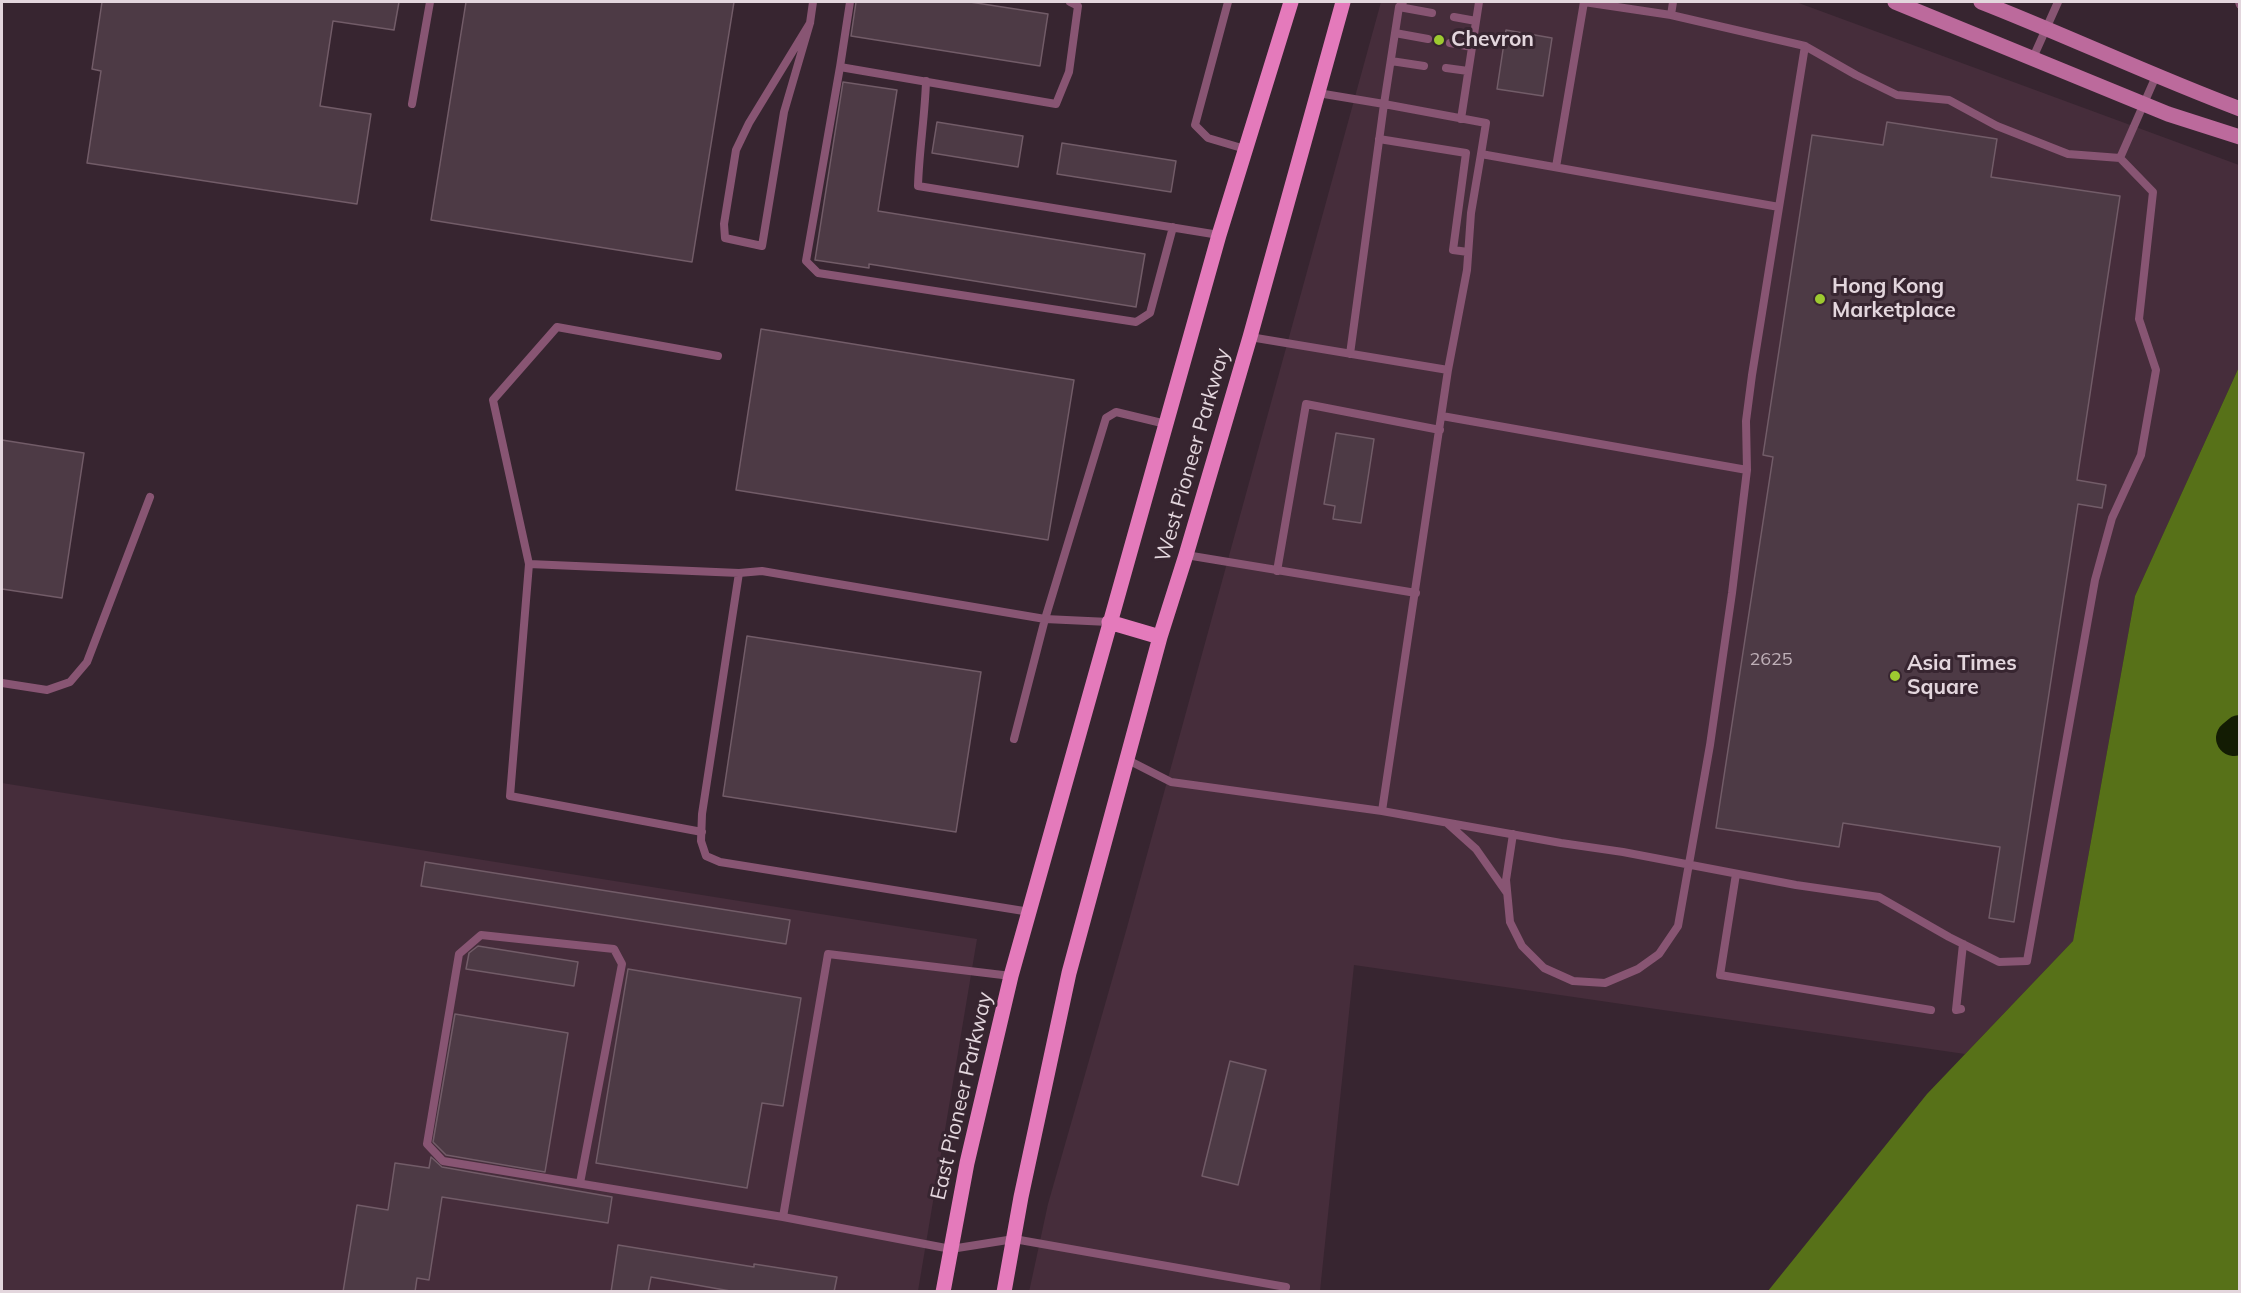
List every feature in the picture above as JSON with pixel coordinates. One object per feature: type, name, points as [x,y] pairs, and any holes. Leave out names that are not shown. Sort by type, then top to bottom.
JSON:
[{"type":"main road","name":"West Pioneer Parkway","points":[[1030,912],[1109,622],[1245,149],[1291,2]]},
{"type":"main road","points":[[1894,2],[2168,114],[2240,136]]},
{"type":"main road","points":[[1982,2],[2047,27],[2168,82],[2240,109]]},
{"type":"main road","name":"West Pioneer Parkway","points":[[1014,1239],[1069,973],[1083,920],[1160,637],[1250,337],[1343,6]]},
{"type":"main road","points":[[1109,622],[1160,637]]},
{"type":"main road","name":"East Pioneer Parkway","points":[[943,1292],[967,1163],[1011,976],[1030,912]]},
{"type":"main road","points":[[1004,1292],[1014,1239]]},
{"type":"lane","points":[[412,104],[430,2]]},
{"type":"lane","points":[[810,23],[749,123],[736,150],[723,224],[725,238],[762,246],[784,112],[810,23],[813,2]]},
{"type":"lane","points":[[850,2],[806,261],[818,273],[1136,322],[1150,313],[1173,227]]},
{"type":"lane","points":[[840,67],[1056,104],[1069,72],[1078,4],[1070,2]]},
{"type":"lane","points":[[1228,2],[1195,125],[1208,138],[1245,149]]},
{"type":"lane","points":[[1461,118],[1479,2]]},
{"type":"lane","points":[[1126,759],[1171,782],[1382,811],[1623,852],[1797,885],[1879,897],[1999,962],[2027,961],[2095,580],[2112,518],[2141,455],[2156,370],[2139,320],[2153,192],[2120,158],[2068,154],[1997,126],[1949,100],[1897,95],[1805,46],[1671,15],[1584,2],[1556,167]]},
{"type":"lane","points":[[1671,15],[1673,2]]},
{"type":"lane","points":[[2032,60],[2058,2]]},
{"type":"lane","points":[[1350,354],[1384,104],[1401,4],[1432,13]]},
{"type":"lane","points":[[1454,17],[1476,21]]},
{"type":"lane","points":[[1395,33],[1428,39]]},
{"type":"lane","points":[[1450,43],[1472,47]]},
{"type":"lane","points":[[1513,834],[1506,880],[1510,922],[1522,946],[1544,968],[1573,981],[1605,983],[1638,969],[1659,954],[1678,926],[1716,708],[1747,470],[1746,421],[1749,398],[1805,46]]},
{"type":"lane","points":[[1391,61],[1424,66]]},
{"type":"lane","points":[[1446,68],[1468,71]]},
{"type":"lane","points":[[2120,158],[2156,75]]},
{"type":"lane","points":[[926,81],[925,122],[919,160],[918,186],[1220,236]]},
{"type":"lane","points":[[1318,93],[1486,123],[1471,213],[1467,270],[1448,370],[1382,811]]},
{"type":"lane","points":[[1379,140],[1466,153],[1453,250],[1468,252]]},
{"type":"lane","points":[[1481,154],[1779,207]]},
{"type":"lane","points":[[702,832],[510,796],[529,564],[493,400],[557,327],[718,356]]},
{"type":"lane","points":[[1250,337],[1448,370]]},
{"type":"lane","points":[[1277,571],[1306,404],[1440,430]]},
{"type":"lane","points":[[1014,739],[1045,619],[1106,418],[1116,412],[1167,424]]},
{"type":"lane","points":[[1442,416],[1747,470]]},
{"type":"lane","points":[[2,683],[47,690],[70,682],[87,662],[150,497]]},
{"type":"lane","points":[[1186,555],[1416,593]]},
{"type":"lane","points":[[529,564],[739,573],[762,571],[1045,619],[1109,622]]},
{"type":"lane","points":[[739,573],[702,814],[701,842],[706,856],[720,862],[1030,912]]},
{"type":"lane","points":[[1445,822],[1476,849],[1508,895]]},
{"type":"lane","points":[[1736,874],[1720,975],[1931,1010]]},
{"type":"lane","points":[[580,1183],[622,964],[614,949],[481,935],[459,954],[427,1144],[442,1161],[783,1217],[951,1249],[1014,1239],[1286,1287]]},
{"type":"lane","points":[[1961,1009],[1956,1010],[1963,944]]},
{"type":"lane","points":[[783,1217],[828,954],[1011,976]]},
{"type":"shaded area","points":[[1381,2],[1796,2],[2239,165],[2239,367],[2135,596],[2073,941],[1965,1054],[1354,965],[1320,1291],[1029,1292],[1048,1204],[1126,931]]},
{"type":"shaded area","points":[[2,783],[977,939],[918,1291],[2,1291]]},
{"type":"green space","points":[[2239,367],[2239,1291],[1768,1291],[1927,1094],[2073,941],[2135,596]]},
{"type":"building","points":[[102,2],[399,2],[394,30],[333,21],[320,106],[371,114],[357,204],[87,163],[101,71],[92,69]]},
{"type":"building","points":[[466,2],[734,2],[692,262],[431,220]]},
{"type":"building","points":[[856,2],[970,2],[1048,14],[1040,66],[851,36]]},
{"type":"building","points":[[1506,30],[1552,38],[1543,96],[1497,89]]},
{"type":"building","points":[[843,82],[897,90],[878,211],[1145,254],[1136,307],[869,264],[869,268],[815,260]]},
{"type":"building","points":[[937,122],[1023,136],[1018,167],[932,153]]},
{"type":"building","points":[[1887,122],[1997,139],[1991,177],[2120,196],[2077,480],[2106,485],[2102,508],[2078,504],[2014,922],[1989,918],[2000,847],[1843,823],[1839,847],[1716,828],[1773,457],[1763,455],[1812,135],[1883,145]]},
{"type":"building","points":[[1062,143],[1176,161],[1171,192],[1057,174]]},
{"type":"building","points":[[761,329],[1074,380],[1048,540],[736,490]]},
{"type":"building","points":[[1336,433],[1374,439],[1361,523],[1333,519],[1335,506],[1324,504]]},
{"type":"building","points":[[2,440],[84,453],[62,598],[2,589]]},
{"type":"building","points":[[747,636],[981,672],[956,832],[723,796]]},
{"type":"building","points":[[425,862],[790,920],[786,944],[421,886]]},
{"type":"building","points":[[478,946],[578,962],[574,986],[466,969],[469,953]]},
{"type":"building","points":[[628,969],[801,998],[783,1106],[762,1103],[747,1188],[596,1163]]},
{"type":"building","points":[[455,1014],[568,1033],[545,1172],[446,1155],[433,1142]]},
{"type":"building","points":[[1230,1061],[1266,1070],[1238,1185],[1202,1176]]},
{"type":"building","points":[[431,1157],[442,1167],[612,1197],[608,1223],[442,1197],[429,1280],[417,1278],[415,1292],[343,1292],[357,1205],[388,1210],[395,1163],[429,1168]]},
{"type":"building","points":[[618,1245],[754,1267],[754,1264],[837,1277],[834,1292],[736,1292],[651,1277],[648,1292],[611,1292]]},
{"type":"waterway","points":[[2234,738],[2240,733]]},
{"type":"place","name":"Chevron","points":[[1439,40]]},
{"type":"place","name":"Hong Kong Marketplace","points":[[1820,299]]},
{"type":"place","name":"Asia Times Square","points":[[1895,676]]}]
